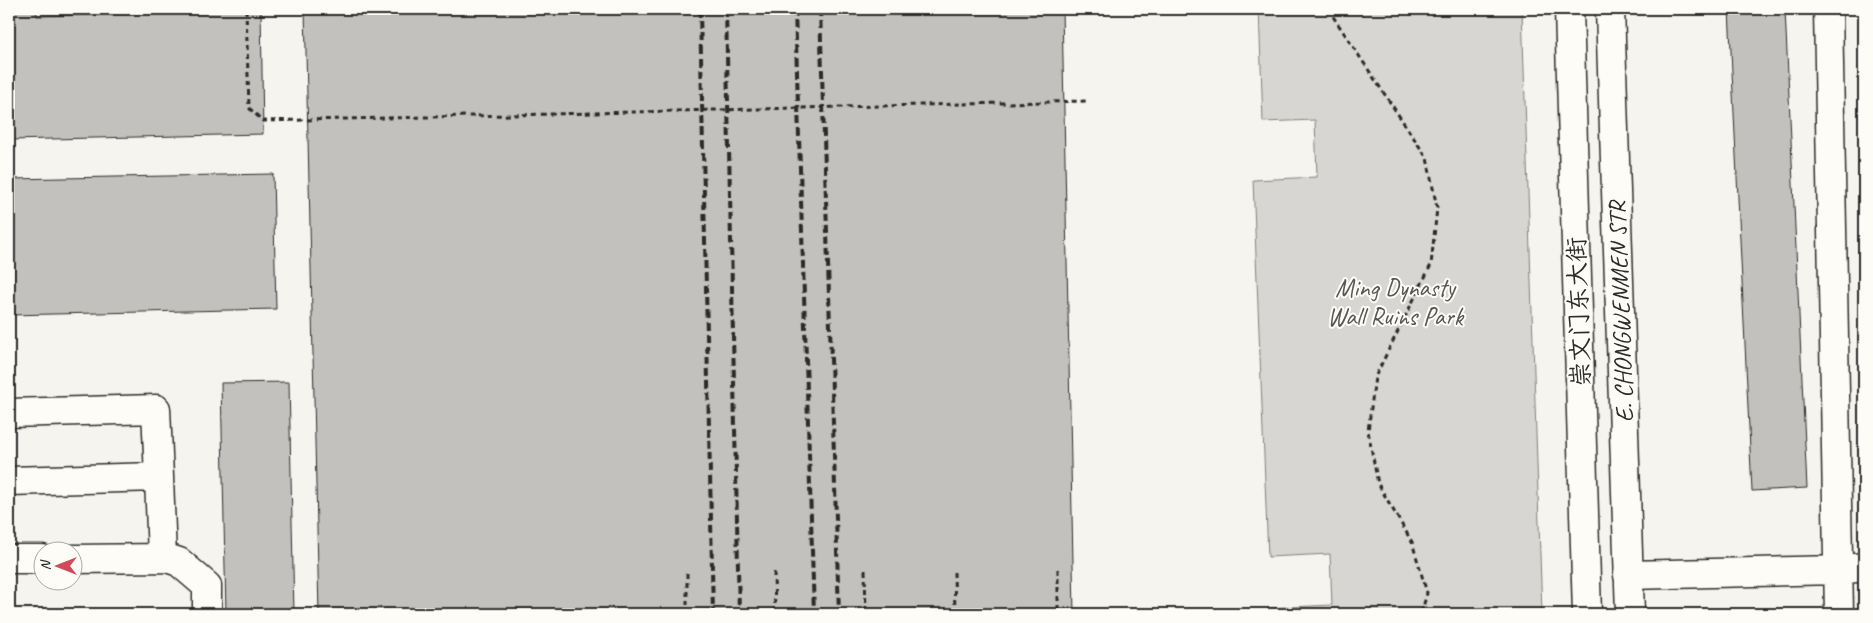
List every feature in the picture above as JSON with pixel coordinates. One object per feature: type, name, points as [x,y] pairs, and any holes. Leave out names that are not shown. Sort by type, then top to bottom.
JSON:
[{"type":"main road","name":"崇文门东大街","points":[[1569,9],[1587,614]]},
{"type":"main road","name":"E. CHONGWENMEN STR","points":[[1610,9],[1630,614]]},
{"type":"main road","points":[[1828,9],[1851,568],[1839,614]]},
{"type":"main road","points":[[9,413],[156,409],[162,558]]},
{"type":"main road","points":[[9,481],[159,477]]},
{"type":"main road","points":[[82,559],[162,558],[180,562],[207,586],[207,614]]},
{"type":"main road","points":[[9,560],[32,559]]},
{"type":"main road","points":[[1628,575],[1851,568]]},
{"type":"path","points":[[246,9],[249,108],[263,121],[1088,101]]},
{"type":"path","points":[[1328,9],[1427,158],[1437,208],[1431,265],[1375,377],[1368,431],[1378,484],[1412,542],[1427,593],[1421,614]]},
{"type":"path","points":[[1058,569],[1058,614]]},
{"type":"path","points":[[864,570],[866,614]]},
{"type":"path","points":[[774,572],[775,614]]},
{"type":"path","points":[[954,572],[955,614]]},
{"type":"path","points":[[687,573],[687,614]]},
{"type":"green space","name":"Ming Dynasty Wall Ruins Park","points":[[1259,9],[1522,9],[1542,614],[1269,614],[1268,608],[1332,605],[1330,554],[1268,557],[1253,180],[1317,177],[1315,120],[1263,122]]},
{"type":"building","points":[[9,9],[36,9],[37,16],[127,14],[126,9],[261,9],[263,134],[9,140]]},
{"type":"building","points":[[305,9],[1062,9],[1074,614],[319,614]]},
{"type":"building","points":[[1729,9],[1785,9],[1807,488],[1752,491]]},
{"type":"building","points":[[273,174],[276,309],[9,315],[9,179]]},
{"type":"building","points":[[289,382],[294,614],[226,614],[221,383]]},
{"type":"railway","points":[[700,9],[713,614]]},
{"type":"railway","points":[[726,9],[739,614]]},
{"type":"railway","points":[[795,9],[814,614]]},
{"type":"railway","points":[[820,9],[839,614]]}]
